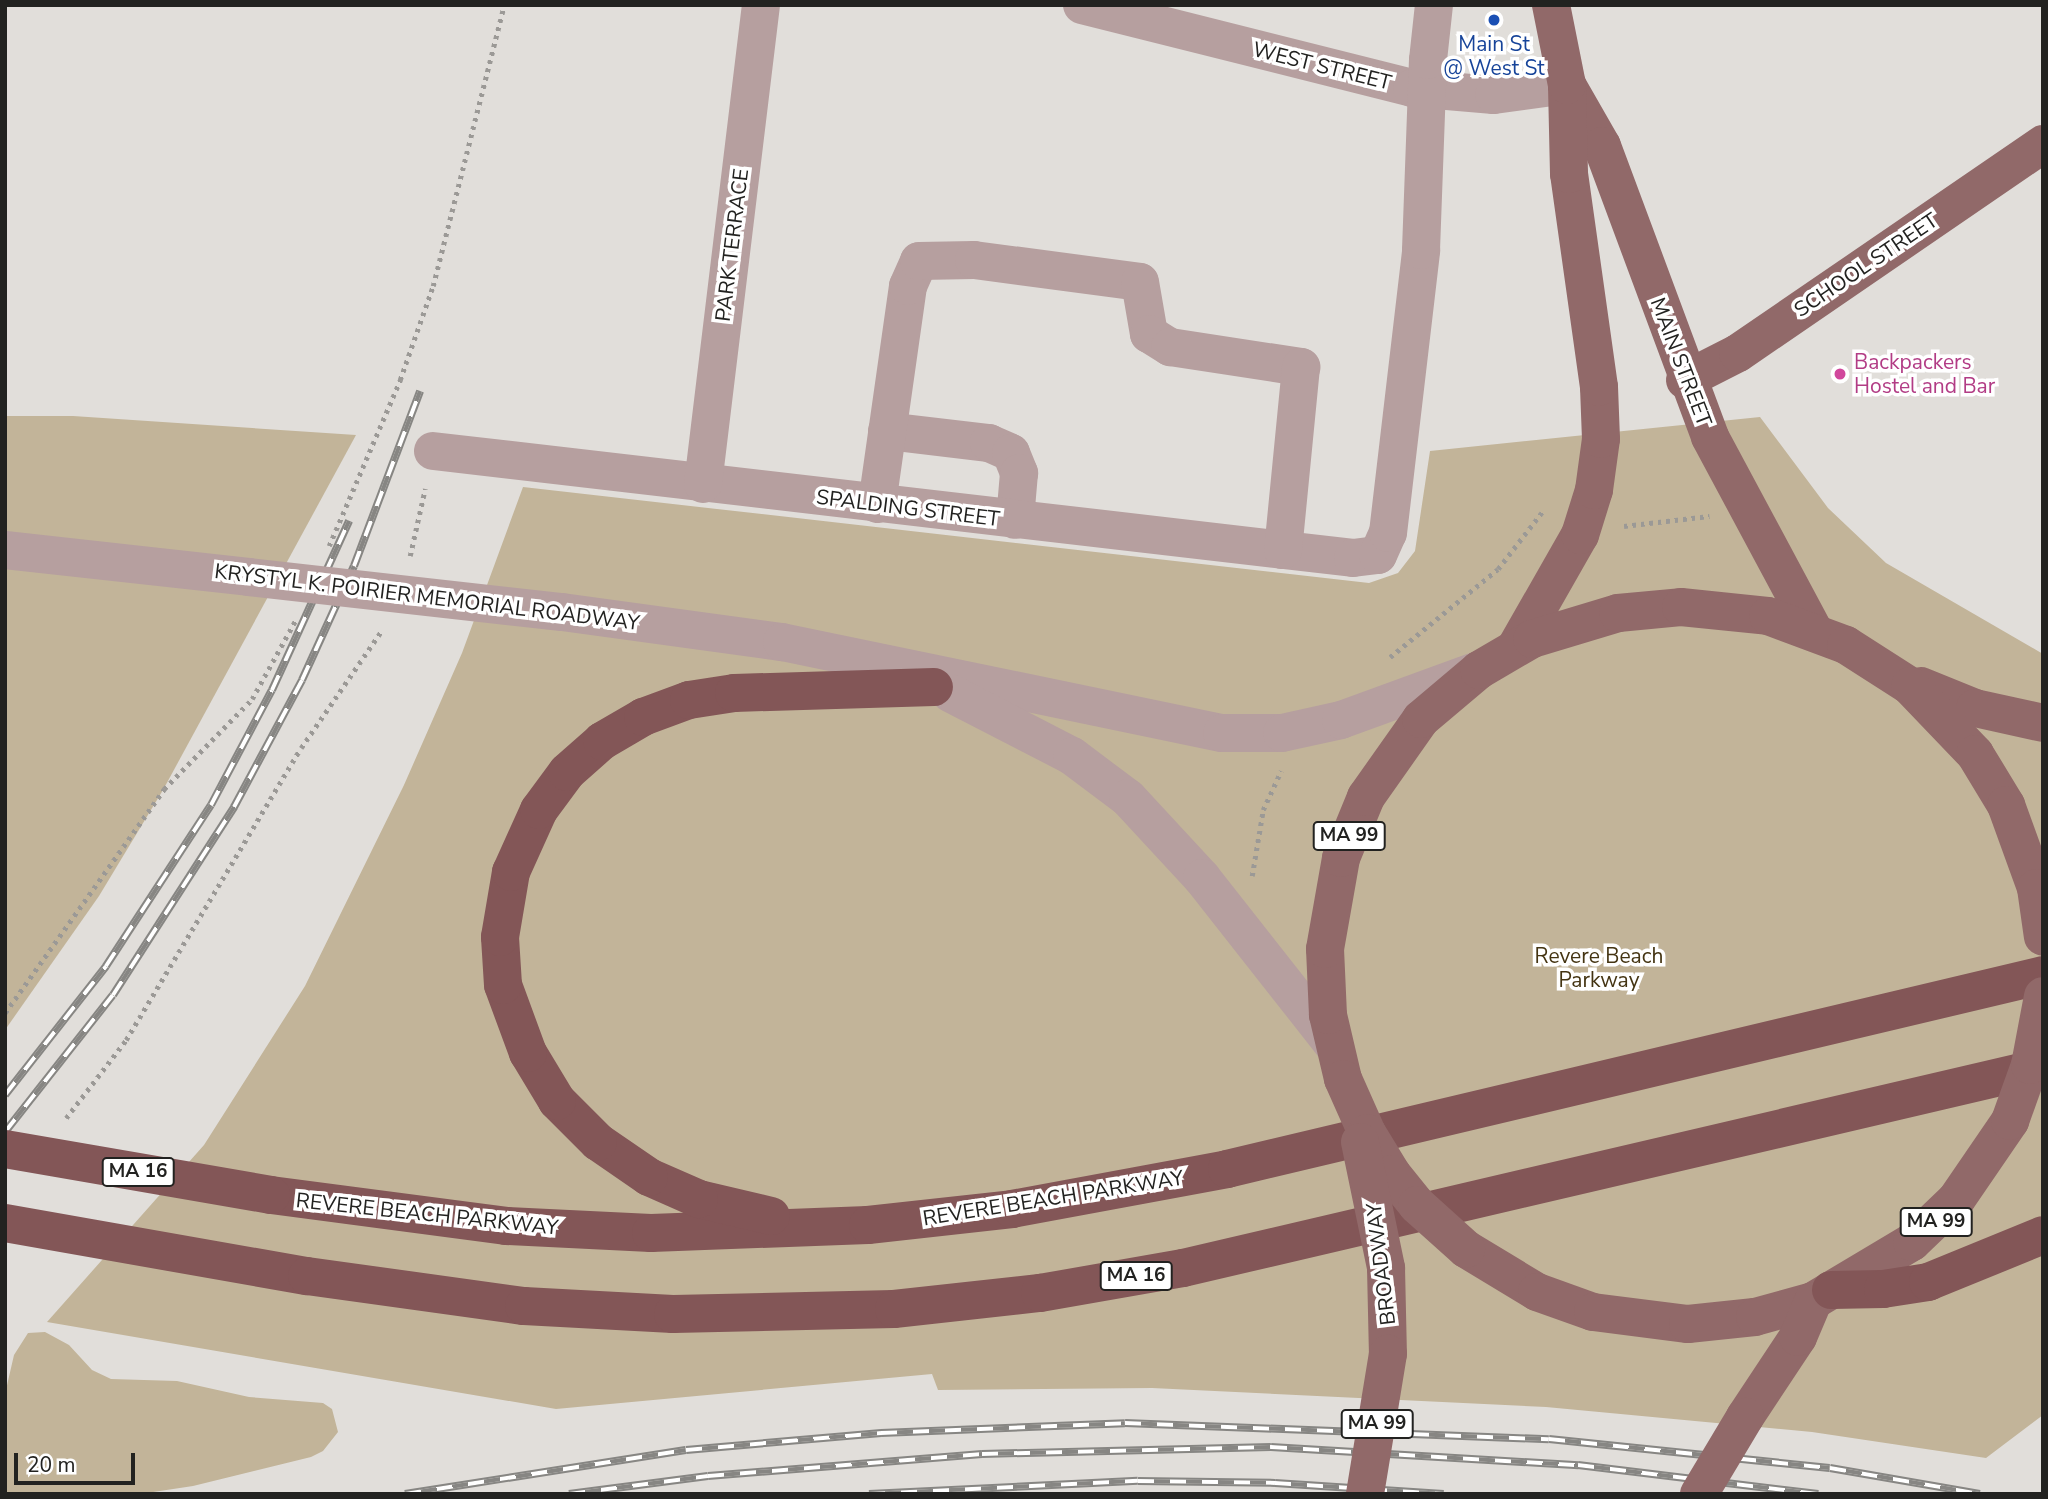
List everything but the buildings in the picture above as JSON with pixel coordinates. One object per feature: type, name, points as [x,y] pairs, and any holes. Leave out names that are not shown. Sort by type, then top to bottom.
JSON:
[{"type":"highway","points":[[868,1225],[773,1216],[699,1199],[649,1177],[598,1142],[557,1101],[517,1030],[503,985],[501,915],[511,872],[539,810],[567,772],[622,727],[689,700],[734,693],[934,687]]},
{"type":"highway","name":"REVERE BEACH PARKWAY","points":[[5,1149],[271,1195],[434,1219],[578,1230],[724,1232],[868,1225],[1012,1209],[1156,1184],[2043,975]]},
{"type":"highway","name":"MA 16","points":[[5,1223],[452,1298],[598,1311],[820,1314],[967,1302],[1195,1265],[2043,1068]]},
{"type":"highway","points":[[1822,1295],[1928,1282],[2043,1235]]},
{"type":"main road","name":"MAIN STREET","points":[[1516,647],[1580,535],[1590,504],[1601,439],[1599,387],[1569,174],[1567,85],[1551,5]]},
{"type":"main road","name":"MAIN STREET","points":[[1567,85],[1602,146],[1685,380],[1718,455],[1815,631]]},
{"type":"main road","name":"SCHOOL STREET","points":[[1685,380],[1738,353],[2043,144]]},
{"type":"main road","name":"MA 99","points":[[1338,1063],[1325,983],[1327,928],[1333,888],[1352,827],[1382,770],[1405,738],[1439,702],[1479,670],[1516,647],[1588,619],[1681,607],[1739,611],[1815,631],[1953,701],[2043,723]]},
{"type":"main road","points":[[1871,659],[1935,708],[1975,754],[2006,805],[2025,853],[2036,888],[2043,937]]},
{"type":"main road","points":[[2010,1121],[2030,1065],[2043,996]]},
{"type":"main road","name":"MA 99","points":[[1822,1295],[1935,1223],[1977,1174],[2010,1121],[2043,1051]]},
{"type":"main road","points":[[1338,1063],[1367,1133],[1392,1174],[1417,1205],[1466,1249],[1537,1292],[1623,1318],[1724,1322],[1822,1295]]},
{"type":"main road","name":"BROADWAY","points":[[1338,1063],[1372,1189],[1385,1268],[1388,1354],[1365,1494]]},
{"type":"main road","points":[[1699,1494],[1822,1295]]},
{"type":"street","name":"PARK TERRACE","points":[[703,484],[761,5]]},
{"type":"street","name":"WEST STREET","points":[[1082,5],[1428,90],[1494,95],[1567,85]]},
{"type":"street","points":[[1428,90],[1434,5]]},
{"type":"street","name":"SPALDING STREET","points":[[433,451],[1359,559],[1382,551],[1388,533],[1423,230],[1428,90]]},
{"type":"street","points":[[877,504],[908,286],[919,261],[974,260],[1140,282],[1149,334],[1170,347],[1301,367],[1283,550]]},
{"type":"street","points":[[887,431],[989,443],[1011,453],[1019,473],[1015,520]]},
{"type":"street","name":"KRYSTYL K. POIRIER MEMORIAL ROADWAY","points":[[5,550],[744,635],[847,654],[1181,728],[1242,734],[1282,733],[1341,720],[1479,670]]},
{"type":"street","name":"KRYSTYL K. POIRIER MEMORIAL ROADWAY","points":[[847,654],[934,687],[1061,749],[1128,798],[1202,878],[1338,1063]]},
{"type":"path","points":[[324,559],[400,380],[433,286],[504,5]]},
{"type":"path","points":[[407,565],[433,451]]},
{"type":"path","points":[[1384,660],[1435,624],[1498,569],[1530,533],[1546,505]]},
{"type":"path","points":[[1611,527],[1715,516]]},
{"type":"path","points":[[5,1013],[164,789],[252,699],[296,618]]},
{"type":"path","points":[[60,1126],[126,1040],[301,748],[382,629]]},
{"type":"path","points":[[1244,885],[1257,859],[1263,810],[1284,764]]},
{"type":"green space","points":[[5,416],[73,416],[356,435],[163,790],[99,896],[5,1030]]},
{"type":"green space","name":"Revere Beach Parkway","points":[[1760,417],[1828,508],[1886,563],[2043,654],[2043,1415],[1986,1458],[1812,1432],[1546,1407],[1152,1388],[938,1390],[932,1374],[556,1409],[47,1322],[204,1145],[305,986],[404,785],[462,653],[523,487],[1369,583],[1398,573],[1415,551],[1430,451]]},
{"type":"green space","points":[[45,1332],[69,1345],[92,1370],[111,1379],[177,1381],[249,1397],[323,1403],[332,1409],[338,1432],[323,1451],[311,1457],[193,1486],[140,1494],[5,1494],[5,1394],[14,1355],[28,1333]]},
{"type":"railway","points":[[5,1132],[113,995],[234,807],[302,680],[354,566],[420,391]]},
{"type":"railway","points":[[5,1095],[106,966],[211,805],[272,690],[349,521]]},
{"type":"railway","points":[[405,1494],[686,1450],[881,1433],[1125,1423],[1549,1439],[1830,1468],[1980,1494]]},
{"type":"railway","points":[[569,1494],[708,1476],[982,1454],[1271,1447],[1578,1465],[1818,1494]]},
{"type":"railway","points":[[869,1494],[1138,1481],[1275,1483],[1444,1494]]},
{"type":"place","name":"Main St @ West St","points":[[1494,20]]},
{"type":"place","name":"Backpackers Hostel and Bar","points":[[1840,374]]}]
